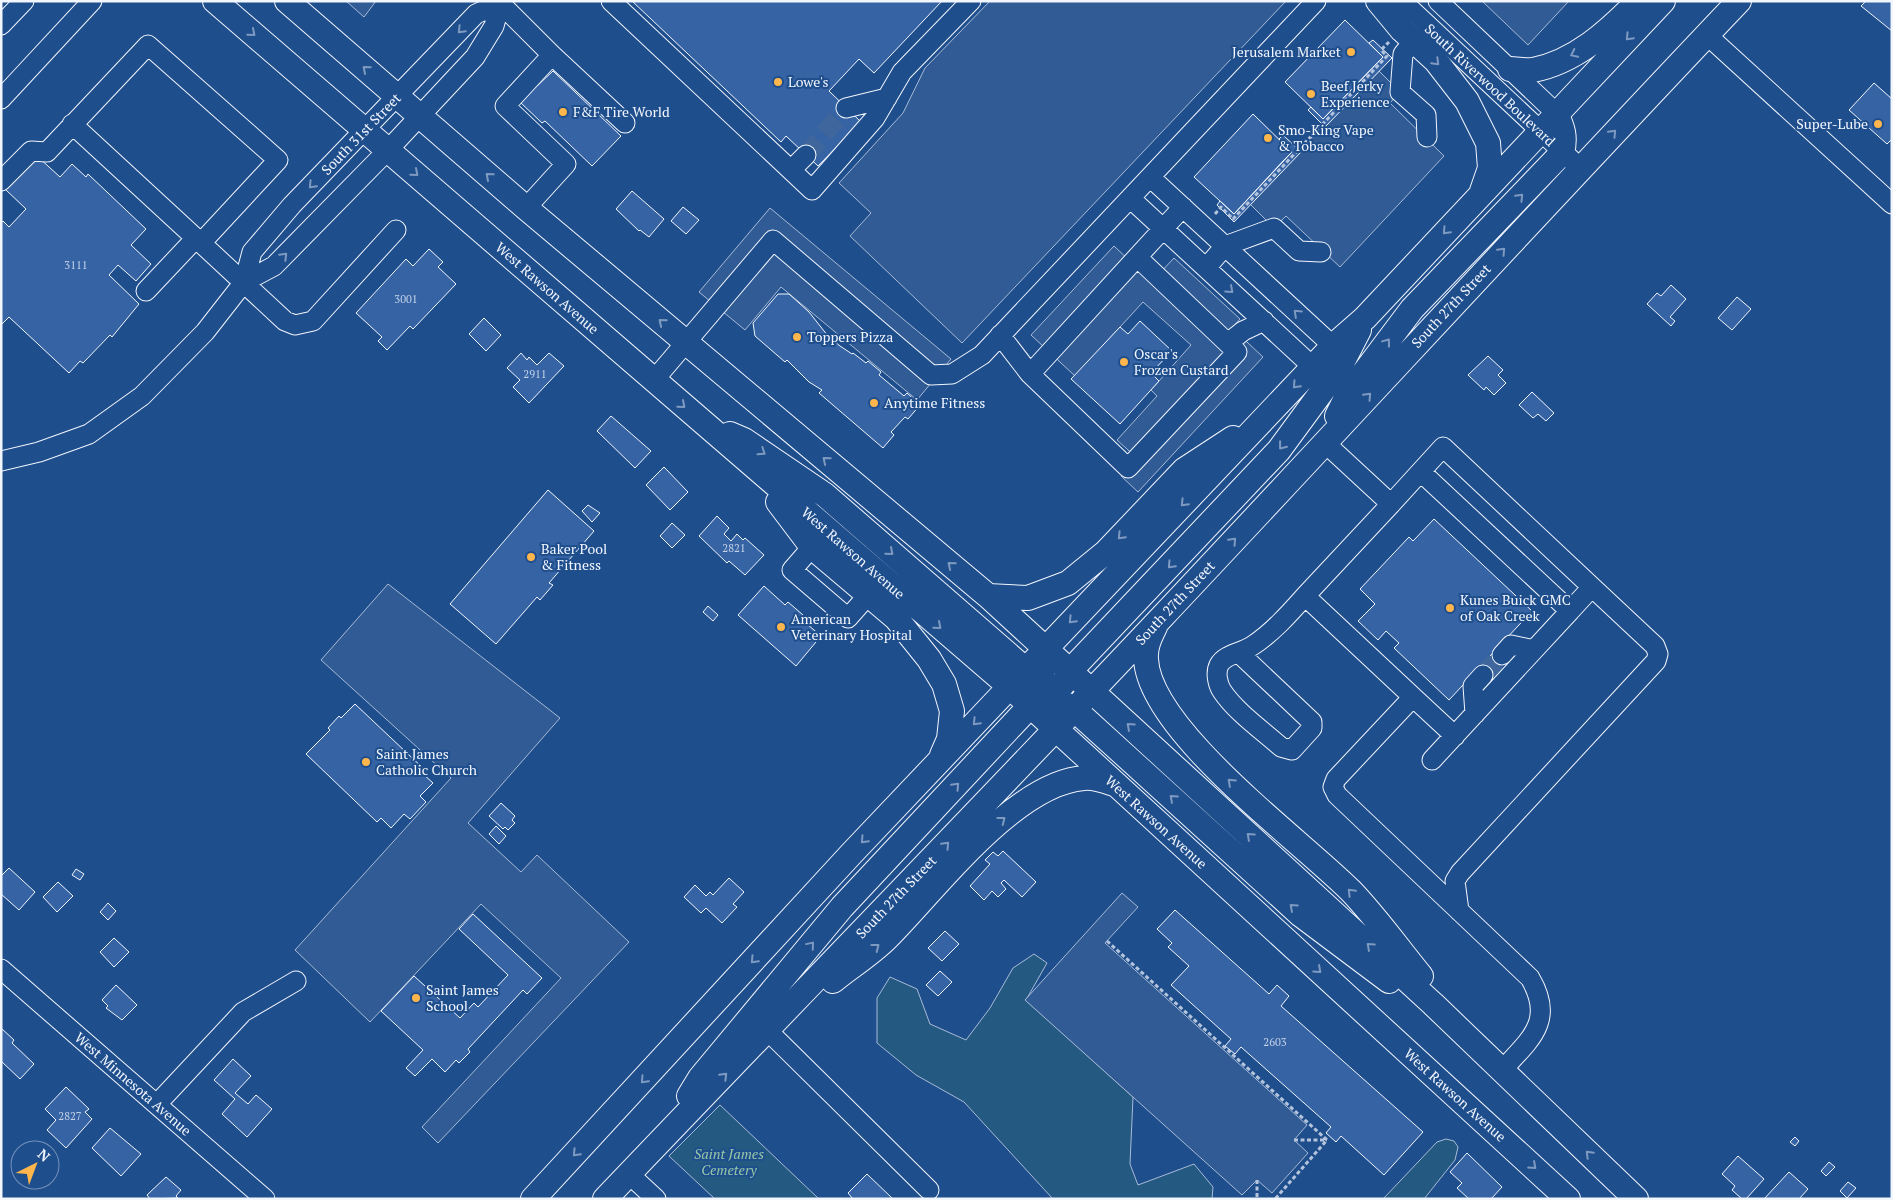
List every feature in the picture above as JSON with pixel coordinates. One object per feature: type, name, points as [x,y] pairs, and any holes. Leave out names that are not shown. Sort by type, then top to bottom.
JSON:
[{"type":"main road","name":"West Rawson Avenue","points":[[215,1],[749,463],[875,587],[1010,687]]},
{"type":"main road","name":"West Rawson Avenue","points":[[287,1],[526,208],[988,596],[1046,648],[1055,730],[1568,1199]]},
{"type":"main road","points":[[1378,1],[1403,40],[1436,61],[1454,81],[1467,101],[1488,142],[1490,168],[1481,194]]},
{"type":"main road","points":[[1510,69],[1531,70],[1554,64],[1580,51],[1618,22],[1638,1]]},
{"type":"main road","name":"South 27th Street","points":[[605,1199],[1055,730],[1046,648],[1333,346],[1365,318],[1663,1]]},
{"type":"main road","name":"South 27th Street","points":[[1091,690],[1158,622],[1324,442],[1571,160],[1707,35],[1739,1]]},
{"type":"main road","points":[[1556,113],[1564,128],[1565,140],[1571,160]]},
{"type":"main road","points":[[665,1136],[700,1078],[842,907],[1279,450],[1340,367],[1365,318]]},
{"type":"main road","points":[[988,596],[1028,598],[1068,583],[1106,552],[1184,470],[1266,417]]},
{"type":"main road","points":[[703,423],[744,440],[825,495],[1050,688],[1301,915],[1393,984],[1433,1004]]},
{"type":"main road","points":[[749,463],[812,547],[875,587],[896,618],[914,637],[944,684],[952,711],[949,738],[941,759]]},
{"type":"main road","points":[[1158,622],[1147,645],[1148,673],[1162,703],[1175,723],[1200,753],[1352,892],[1483,1050]]},
{"type":"main road","name":"South 27th Street","points":[[533,1199],[1010,687],[1050,688]]},
{"type":"main road","name":"West Rawson Avenue","points":[[1050,688],[1091,690],[1483,1050],[1624,1195]]},
{"type":"main road","points":[[768,1031],[885,940],[997,823],[1027,800],[1072,780],[1086,778],[1114,784]]},
{"type":"street","points":[[1,25],[24,1]]},
{"type":"street","points":[[1,99],[92,1]]},
{"type":"street","points":[[611,1],[812,190],[860,137],[887,98],[902,72],[971,1]]},
{"type":"street","points":[[654,380],[773,240],[932,375],[952,374],[982,355],[1316,1]]},
{"type":"street","name":"South Riverwood Boulevard","points":[[1402,1],[1571,160]]},
{"type":"street","name":"South Riverwood Boulevard","points":[[1438,1],[1556,113]]},
{"type":"street","points":[[420,116],[475,57],[494,26],[501,2],[552,55],[625,123]]},
{"type":"street","name":"South 31st Street","points":[[1,461],[39,452],[89,434],[142,396],[205,332],[244,282],[252,252],[292,205],[476,14],[501,2]]},
{"type":"street","points":[[1707,35],[1892,204]]},
{"type":"street","points":[[1403,40],[1400,92],[1426,115],[1427,137]]},
{"type":"street","points":[[1,181],[31,151],[47,152],[148,44],[278,160],[146,291]]},
{"type":"street","points":[[526,208],[566,164],[505,106],[552,55]]},
{"type":"street","points":[[846,108],[887,98]]},
{"type":"street","name":"South 31st Street","points":[[244,282],[274,266],[420,116]]},
{"type":"street","points":[[72,124],[285,321],[294,325],[302,325],[313,321],[396,230]]},
{"type":"street","points":[[791,170],[806,155]]},
{"type":"street","points":[[1150,177],[1333,346]]},
{"type":"street","points":[[1130,198],[1313,367]]},
{"type":"street","points":[[1030,374],[1183,207]]},
{"type":"street","points":[[1206,268],[1225,246],[1274,228],[1299,251],[1322,252]]},
{"type":"street","points":[[1000,335],[1030,374],[1128,468],[1238,352],[1137,256]]},
{"type":"street","points":[[1228,343],[1243,331],[1264,321]]},
{"type":"street","points":[[1324,442],[1391,504]]},
{"type":"street","points":[[1239,653],[1312,722],[1312,728],[1292,750],[1281,747],[1221,690],[1218,683],[1218,666],[1230,655],[1239,653],[1252,646],[1283,621],[1443,447],[1655,646],[1658,654],[1656,661],[1460,872],[1455,881],[1459,911]]},
{"type":"street","points":[[1421,472],[1570,611]]},
{"type":"street","points":[[1432,760],[1592,587]]},
{"type":"street","points":[[1306,596],[1455,736]]},
{"type":"street","points":[[1502,655],[1511,645],[1534,650]]},
{"type":"street","points":[[1475,714],[1473,686],[1483,676]]},
{"type":"street","points":[[1413,697],[1336,779],[1333,787],[1337,795],[1530,978],[1539,992],[1542,1009],[1539,1025],[1532,1038],[1503,1069]]},
{"type":"street","name":"West Minnesota Avenue","points":[[1,969],[265,1199]]},
{"type":"street","points":[[157,1104],[243,1012],[296,981]]},
{"type":"street","points":[[768,1031],[930,1190]]},
{"type":"street","points":[[629,1174],[656,1199]]},
{"type":"path","points":[[1203,226],[1221,208],[1233,219],[1387,56],[1381,50],[1403,40]]},
{"type":"path","points":[[1107,941],[1327,1140]]},
{"type":"path","points":[[1294,1140],[1327,1140]]},
{"type":"path","points":[[1275,1199],[1327,1140]]},
{"type":"path","points":[[1257,1180],[1257,1199]]},
{"type":"green space","points":[[1034,954],[1047,963],[1026,1000],[1133,1097],[1130,1164],[1138,1185],[1194,1164],[1213,1187],[1212,1199],[1053,1199],[964,1102],[916,1075],[877,1043],[877,998],[890,977],[917,989],[930,1024],[966,1040],[990,1008],[1013,968]]},
{"type":"green space","name":"Saint James Cemetery","points":[[720,1105],[819,1199],[715,1199],[669,1156]]},
{"type":"green space","points":[[1446,1139],[1454,1141],[1458,1147],[1455,1160],[1424,1199],[1383,1199],[1437,1142]]},
{"type":"shaded area","points":[[346,1],[376,1],[364,17]]},
{"type":"shaded area","points":[[990,1],[1286,1],[962,343],[850,236],[871,213],[839,183],[903,113],[925,68]]},
{"type":"shaded area","points":[[1482,1],[1569,1],[1528,45]]},
{"type":"shaded area","points":[[1376,68],[1400,92],[1390,103],[1444,156],[1340,267],[1286,216],[1274,228],[1250,204]]},
{"type":"shaded area","points":[[770,208],[951,359],[917,400],[781,287],[745,330],[699,292]]},
{"type":"shaded area","points":[[1114,246],[1131,262],[1158,275],[1174,258],[1240,319],[1232,328],[1263,357],[1138,492],[1121,476],[1137,458],[1117,440],[1157,396],[1151,390],[1191,345],[1143,302],[1075,376],[1031,335]]},
{"type":"shaded area","points":[[388,584],[560,718],[468,823],[521,872],[537,855],[629,942],[438,1143],[422,1127],[561,978],[481,904],[370,1022],[295,950],[451,778],[321,660]]},
{"type":"shaded area","points":[[1122,893],[1138,907],[1105,943],[1307,1125],[1294,1140],[1308,1153],[1272,1193],[1257,1180],[1242,1195],[1025,1000]]},
{"type":"building","name":"Lowe's","points":[[632,1],[942,1],[874,73],[859,59],[829,91],[861,122],[818,166],[786,136],[781,142]]},
{"type":"building","points":[[1866,1],[1892,1],[1892,31],[1861,6]]},
{"type":"building","points":[[1345,20],[1383,57],[1323,119],[1285,82]]},
{"type":"building","points":[[1373,40],[1392,58],[1325,127],[1308,110],[1311,107],[1323,119],[1383,57],[1369,43]]},
{"type":"building","name":"F&F Tire World","points":[[553,71],[621,136],[592,166],[545,121],[542,123],[520,102]]},
{"type":"building","name":"Super-Lube","points":[[1874,83],[1892,99],[1892,139],[1887,144],[1849,110]]},
{"type":"building","points":[[1253,114],[1292,152],[1234,214],[1194,177]]},
{"type":"building","points":[[1283,135],[1301,152],[1234,222],[1217,205],[1220,201],[1234,214],[1292,152],[1279,139]]},
{"type":"building","points":[[37,156],[60,177],[72,164],[86,177],[88,174],[146,229],[131,245],[151,264],[136,281],[118,265],[109,275],[139,304],[112,337],[110,335],[83,363],[80,361],[69,373],[9,317],[1,325],[1,223],[3,221],[9,227],[26,209],[5,189]]},
{"type":"building","points":[[632,191],[664,219],[649,237],[639,231],[616,209]]},
{"type":"building","points":[[683,207],[699,220],[686,234],[671,221]]},
{"type":"building","points":[[429,249],[443,262],[438,267],[456,284],[413,329],[410,326],[387,350],[378,341],[382,337],[356,313],[406,259],[413,266]]},
{"type":"building","points":[[1671,285],[1686,299],[1670,317],[1675,321],[1671,326],[1647,304],[1657,293],[1661,296]]},
{"type":"building","points":[[778,294],[789,294],[809,312],[828,336],[866,363],[868,361],[881,372],[879,375],[904,396],[907,393],[920,405],[908,419],[905,417],[891,432],[894,435],[883,448],[819,393],[822,390],[809,382],[787,360],[785,362],[755,336],[753,323]]},
{"type":"building","points":[[1737,297],[1751,309],[1732,330],[1718,318]]},
{"type":"building","points":[[484,318],[501,335],[486,351],[469,334]]},
{"type":"building","name":"Oscar's Frozen Custard","points":[[1140,321],[1172,351],[1151,373],[1159,381],[1120,424],[1071,379],[1120,327],[1128,334]]},
{"type":"building","points":[[521,353],[527,360],[529,357],[537,365],[549,353],[564,366],[529,403],[513,387],[520,380],[507,368]]},
{"type":"building","points":[[1488,356],[1503,370],[1498,375],[1506,383],[1494,395],[1486,387],[1484,390],[1468,375]]},
{"type":"building","points":[[1532,392],[1554,413],[1546,421],[1538,414],[1533,418],[1519,405]]},
{"type":"building","points":[[611,416],[651,451],[635,468],[597,431]]},
{"type":"building","points":[[664,467],[688,492],[670,510],[646,485]]},
{"type":"building","name":"Baker Pool & Fitness","points":[[548,490],[594,531],[549,583],[553,585],[540,600],[537,597],[496,644],[450,604]]},
{"type":"building","points":[[588,505],[600,513],[592,522],[582,511]]},
{"type":"building","points":[[717,516],[729,528],[724,534],[731,541],[737,534],[743,540],[745,538],[764,555],[745,575],[729,561],[727,563],[699,536]]},
{"type":"building","name":"Kunes Buick GMC of Oak Creek","points":[[1434,519],[1532,611],[1449,700],[1394,648],[1399,643],[1386,631],[1378,640],[1358,621],[1375,604],[1360,589],[1409,537],[1413,541]]},
{"type":"building","points":[[672,523],[685,535],[672,548],[660,536]]},
{"type":"building","name":"American Veterinary Hospital","points":[[764,586],[785,605],[788,602],[803,615],[800,618],[821,636],[796,666],[738,615]]},
{"type":"building","points":[[708,606],[718,615],[713,621],[703,612]]},
{"type":"building","name":"Saint James Catholic Church","points":[[355,704],[425,770],[422,773],[433,783],[420,796],[426,802],[410,819],[404,814],[391,828],[381,818],[377,822],[306,754],[330,730],[328,728],[339,716],[341,718]]},
{"type":"building","points":[[501,803],[515,816],[512,820],[515,823],[508,830],[505,827],[503,829],[489,816]]},
{"type":"building","points":[[496,826],[506,836],[499,844],[489,834]]},
{"type":"building","points":[[1003,851],[1036,882],[1022,897],[1004,880],[1001,883],[1006,889],[998,897],[992,891],[984,900],[970,886],[990,864],[985,860],[993,852],[998,856]]},
{"type":"building","points":[[9,868],[35,892],[19,910],[1,894],[1,876]]},
{"type":"building","points":[[76,869],[84,874],[80,880],[72,875]]},
{"type":"building","points":[[729,878],[744,892],[733,904],[737,907],[722,923],[706,908],[701,913],[684,897],[695,885],[706,896],[710,892],[713,895]]},
{"type":"building","points":[[58,882],[73,896],[57,912],[43,897]]},
{"type":"building","points":[[108,903],[116,911],[108,920],[100,912]]},
{"type":"building","points":[[1175,910],[1269,994],[1277,985],[1289,996],[1281,1006],[1423,1132],[1384,1175],[1341,1136],[1336,1142],[1326,1133],[1331,1127],[1241,1047],[1235,1054],[1225,1046],[1231,1039],[1171,985],[1189,966],[1168,947],[1172,943],[1157,929]]},
{"type":"building","name":"Saint James School","points":[[473,914],[542,978],[527,994],[523,990],[468,1049],[470,1052],[459,1063],[456,1060],[445,1072],[432,1059],[415,1076],[406,1068],[423,1050],[381,1011],[414,976],[460,1018],[474,1003],[478,1007],[508,975],[459,929]]},
{"type":"building","points":[[945,931],[959,944],[942,961],[928,948]]},
{"type":"building","points":[[114,938],[129,952],[114,967],[100,952]]},
{"type":"building","points":[[940,971],[952,982],[938,996],[926,985]]},
{"type":"building","points":[[116,985],[137,1005],[122,1020],[106,1008],[108,1006],[102,1000]]},
{"type":"building","points":[[1,1028],[14,1040],[12,1043],[34,1064],[20,1079],[1,1061]]},
{"type":"building","points":[[233,1059],[251,1076],[235,1093],[248,1104],[256,1095],[272,1109],[247,1137],[222,1114],[235,1099],[214,1080]]},
{"type":"building","points":[[66,1087],[89,1109],[85,1112],[92,1119],[66,1148],[60,1140],[47,1130],[56,1120],[45,1109]]},
{"type":"building","points":[[110,1128],[141,1154],[121,1176],[92,1148]]},
{"type":"building","points":[[1795,1137],[1799,1141],[1795,1146],[1790,1142]]},
{"type":"building","points":[[1467,1153],[1502,1187],[1491,1199],[1469,1199],[1457,1188],[1462,1183],[1450,1172]]},
{"type":"building","points":[[1738,1156],[1764,1179],[1746,1199],[1742,1199],[1732,1190],[1735,1186],[1722,1174]]},
{"type":"building","points":[[1829,1162],[1835,1167],[1826,1176],[1821,1171]]},
{"type":"building","points":[[1789,1172],[1808,1189],[1799,1199],[1764,1199]]},
{"type":"building","points":[[867,1174],[893,1199],[853,1199],[848,1193]]},
{"type":"building","points":[[166,1177],[181,1190],[176,1196],[178,1198],[150,1199],[147,1195]]},
{"type":"building","points":[[1848,1182],[1856,1188],[1847,1198],[1840,1191]]},
{"type":"tunnel","points":[[806,155],[846,108]]},
{"type":"tunnel","points":[[1483,675],[1502,655]]},
{"type":"place","name":"Jerusalem Market","points":[[1351,52]]},
{"type":"place","name":"Lowe's","points":[[778,82]]},
{"type":"place","name":"Beef Jerky Experience","points":[[1311,94]]},
{"type":"place","name":"F&F Tire World","points":[[563,112]]},
{"type":"place","name":"Super-Lube","points":[[1878,124]]},
{"type":"place","name":"Smo-King Vape & Tobacco","points":[[1268,138]]},
{"type":"place","name":"Toppers Pizza","points":[[797,337]]},
{"type":"place","name":"Oscar's Frozen Custard","points":[[1124,362]]},
{"type":"place","name":"Anytime Fitness","points":[[874,403]]},
{"type":"place","name":"Baker Pool & Fitness","points":[[531,557]]},
{"type":"place","name":"Kunes Buick GMC of Oak Creek","points":[[1450,608]]},
{"type":"place","name":"American Veterinary Hospital","points":[[781,627]]},
{"type":"place","name":"Saint James Catholic Church","points":[[366,762]]},
{"type":"place","name":"Saint James School","points":[[416,998]]}]
